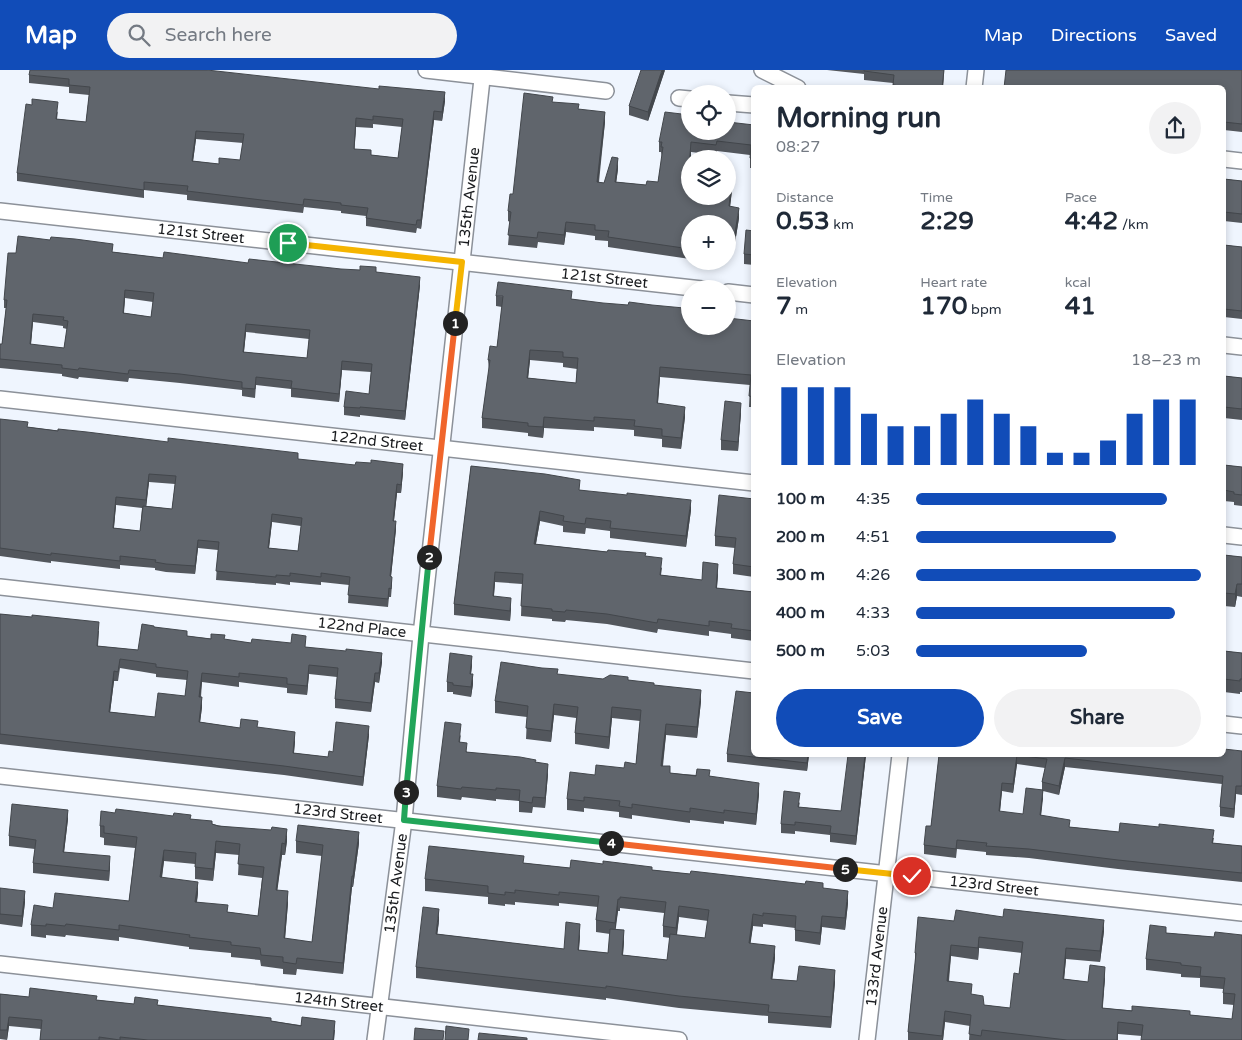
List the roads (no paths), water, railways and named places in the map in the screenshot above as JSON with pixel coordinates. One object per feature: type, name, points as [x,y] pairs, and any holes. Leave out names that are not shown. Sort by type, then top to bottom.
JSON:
[{"type":"street","points":[[426,70],[483,73],[606,91]]},
{"type":"street","points":[[762,70],[792,85]]},
{"type":"street","points":[[974,85],[976,70]]},
{"type":"street","name":"135th Avenue","points":[[375,1040],[404,820],[421,635],[483,73]]},
{"type":"street","points":[[736,104],[751,106]]},
{"type":"street","points":[[1226,159],[1242,161]]},
{"type":"street","name":"121st Street","points":[[0,211],[681,287]]},
{"type":"street","points":[[736,293],[751,294]]},
{"type":"street","points":[[1226,345],[1242,347]]},
{"type":"street","name":"122nd Street","points":[[0,399],[751,483]]},
{"type":"street","points":[[1226,535],[1242,538]]},
{"type":"street","name":"122nd Place","points":[[0,587],[751,671]]},
{"type":"street","points":[[1226,724],[1242,726]]},
{"type":"street","name":"133rd Avenue","points":[[867,1040],[900,757]]},
{"type":"street","name":"123rd Street","points":[[0,776],[1242,913]]},
{"type":"street","name":"124th Street","points":[[0,964],[679,1040]]}]
